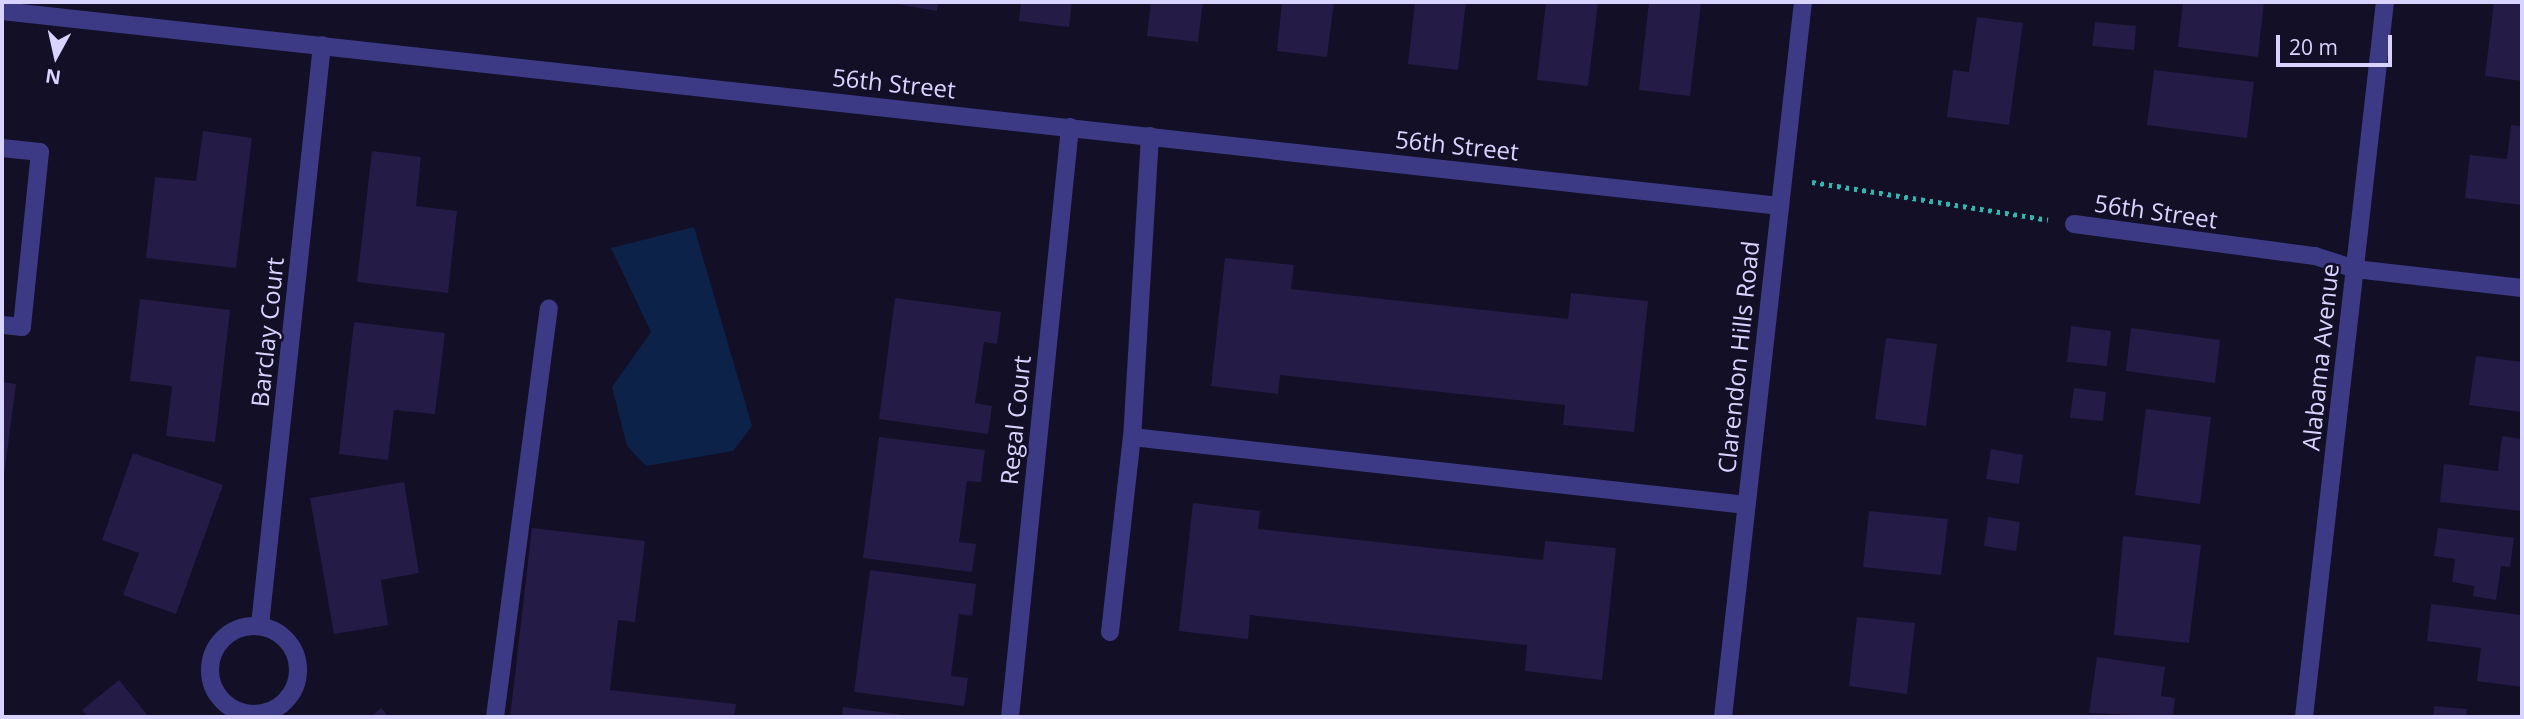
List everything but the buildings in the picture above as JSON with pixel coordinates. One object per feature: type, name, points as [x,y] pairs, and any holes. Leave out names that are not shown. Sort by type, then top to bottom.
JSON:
[{"type":"street","name":"Clarendon Hills Road","points":[[1723,717],[1803,2]]},
{"type":"street","name":"Alabama Avenue","points":[[2304,717],[2385,2]]},
{"type":"street","name":"56th Street","points":[[2,11],[1780,206]]},
{"type":"street","name":"Barclay Court","points":[[260,625],[323,45]]},
{"type":"street","name":"Regal Court","points":[[1010,717],[1070,127]]},
{"type":"street","points":[[1110,632],[1132,437],[1150,136]]},
{"type":"street","points":[[2,148],[40,152],[23,327],[2,325]]},
{"type":"street","name":"56th Street","points":[[2074,225],[2315,256],[2355,269],[2522,288]]},
{"type":"street","points":[[495,717],[549,309]]},
{"type":"street","points":[[1132,437],[1746,505]]},
{"type":"street","points":[[260,625],[282,634],[296,652],[299,676],[289,698],[271,712],[247,715],[226,706],[212,687],[209,663],[218,642],[237,627],[260,625]]},
{"type":"path","name":"56th Street","points":[[1783,178],[2074,225]]},
{"type":"water","points":[[694,227],[752,426],[733,451],[646,466],[627,446],[612,387],[651,332],[611,248]]}]
